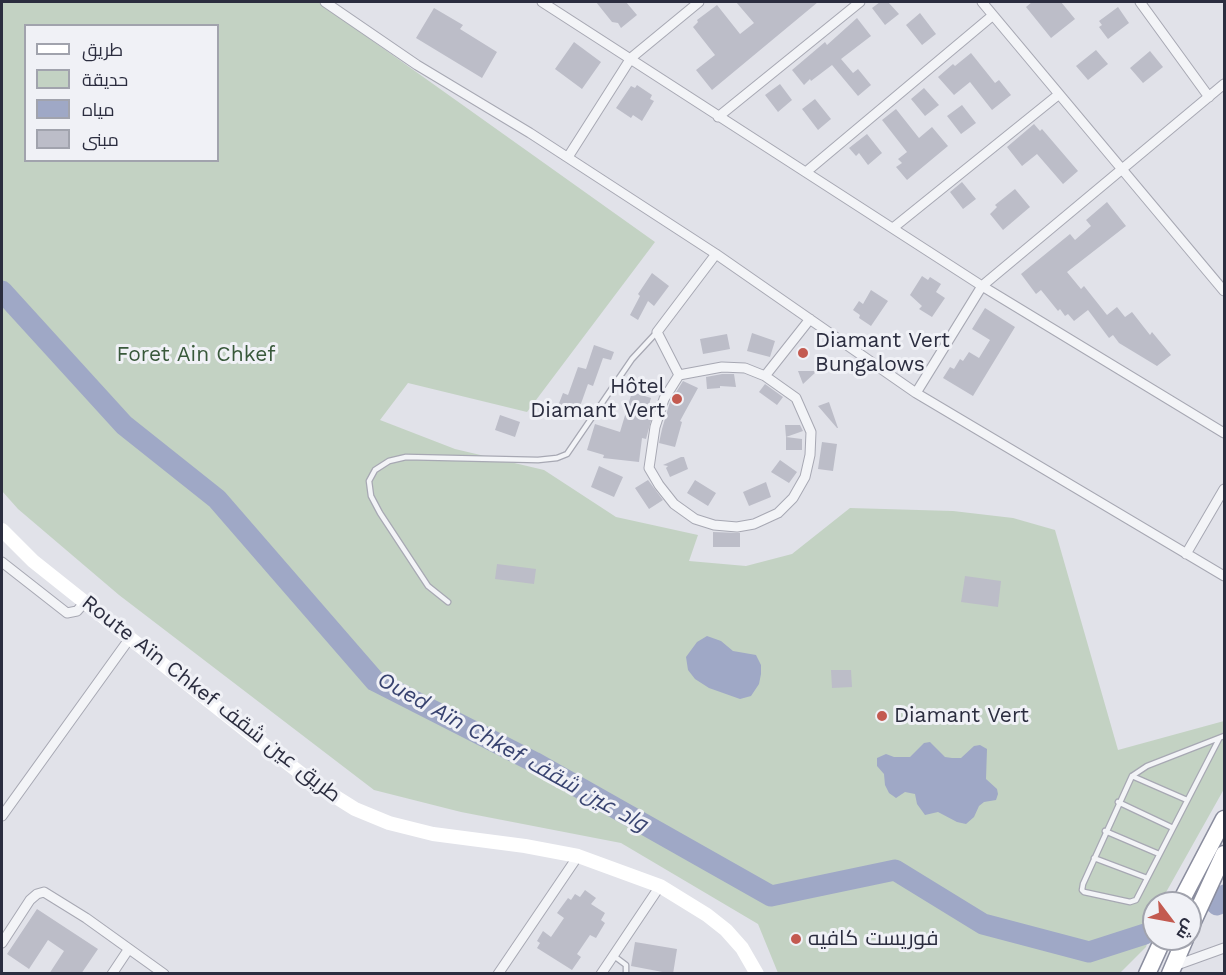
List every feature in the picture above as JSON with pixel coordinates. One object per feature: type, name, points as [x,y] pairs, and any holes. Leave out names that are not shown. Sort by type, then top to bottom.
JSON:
[{"type":"highway","points":[[1186,891],[1224,819]]},
{"type":"highway","points":[[1202,902],[1224,854]]},
{"type":"highway","points":[[1147,974],[1158,951]]},
{"type":"highway","points":[[1172,970],[1180,951]]},
{"type":"street","points":[[325,2],[417,65],[568,157],[716,254],[916,393],[1224,576]]},
{"type":"street","points":[[545,2],[718,117],[982,286],[1224,433]]},
{"type":"street","points":[[568,157],[631,58],[699,2]]},
{"type":"street","points":[[718,117],[860,2]]},
{"type":"street","points":[[982,2],[1224,291]]},
{"type":"street","points":[[1140,2],[1209,97]]},
{"type":"street","points":[[806,172],[992,16]]},
{"type":"street","points":[[916,393],[982,286],[1224,84]]},
{"type":"street","points":[[893,228],[1058,95]]},
{"type":"street","points":[[679,375],[657,332],[716,254]]},
{"type":"street","points":[[765,376],[810,319]]},
{"type":"street","points":[[722,367],[745,368],[765,376],[796,398],[811,432],[810,455],[805,477],[793,498],[778,513],[754,524],[714,525],[695,519],[674,504],[659,485],[649,468],[655,427],[664,399],[679,375],[722,367]]},
{"type":"street","points":[[1186,554],[1224,489]]},
{"type":"street","name":"Route Aïn Chkef طريق عين شقف","points":[[2,530],[33,561],[281,758],[312,782],[355,809],[389,824],[433,834],[578,855],[660,886],[707,915],[726,930],[742,948],[757,974]]},
{"type":"street","points":[[2,562],[67,613],[77,611],[85,602]]},
{"type":"street","points":[[2,816],[130,638]]},
{"type":"street","points":[[498,974],[578,855]]},
{"type":"street","points":[[601,974],[660,886]]},
{"type":"street","points":[[2,943],[30,900],[44,892],[86,918],[164,974]]},
{"type":"street","points":[[1172,970],[1224,948]]},
{"type":"street","points":[[112,974],[128,950]]},
{"type":"lane","points":[[448,602],[428,586],[371,495],[369,481],[375,470],[389,461],[406,458],[538,460],[557,458],[567,454],[632,359],[657,332]]},
{"type":"lane","points":[[1222,737],[1136,900],[1132,902],[1084,892],[1082,886],[1118,802],[1132,776],[1147,766],[1222,737]]},
{"type":"lane","points":[[1132,776],[1187,800]]},
{"type":"lane","points":[[1118,802],[1173,828]]},
{"type":"lane","points":[[1105,831],[1160,854]]},
{"type":"lane","points":[[1094,858],[1147,878]]},
{"type":"lane","points":[[613,955],[626,965],[626,974]]},
{"type":"green space","name":"Foret Ain Chkef","points":[[2,2],[318,2],[655,242],[527,412],[408,383],[380,420],[455,449],[544,470],[616,517],[698,535],[689,561],[746,566],[792,554],[850,508],[953,511],[1013,518],[1055,530],[1118,750],[1224,721],[1224,789],[1167,891],[1142,891],[1142,951],[1120,973],[778,973],[758,924],[621,843],[461,812],[374,790],[119,595],[18,509],[2,491]]},
{"type":"water","points":[[707,636],[721,641],[733,651],[756,655],[761,665],[761,674],[759,684],[751,696],[740,699],[709,688],[695,679],[688,670],[686,657],[697,642]]},
{"type":"water","points":[[930,742],[945,757],[952,758],[961,758],[974,746],[980,745],[987,749],[986,779],[997,789],[998,794],[996,800],[984,802],[979,806],[974,817],[966,824],[938,812],[925,815],[917,804],[915,794],[905,792],[896,798],[889,793],[885,785],[884,774],[877,766],[877,758],[886,754],[894,757],[910,757],[924,743]]},
{"type":"building","points":[[596,2],[626,2],[637,15],[621,28],[618,23],[612,22]]},
{"type":"building","points":[[736,2],[818,2],[712,90],[696,70],[715,55],[693,27],[698,22],[697,20],[717,5],[740,34],[754,23]]},
{"type":"building","points":[[880,2],[888,2],[899,14],[885,25],[872,8]]},
{"type":"building","points":[[1032,2],[1061,2],[1075,19],[1051,38],[1026,7]]},
{"type":"building","points":[[1118,7],[1129,23],[1108,39],[1099,27],[1102,25],[1099,21]]},
{"type":"building","points":[[434,8],[463,25],[460,29],[497,52],[482,78],[416,38]]},
{"type":"building","points":[[920,13],[936,34],[922,45],[906,25]]},
{"type":"building","points":[[857,18],[871,36],[841,59],[853,73],[858,69],[871,85],[858,96],[832,65],[804,85],[792,70],[825,42],[827,45]]},
{"type":"building","points":[[574,42],[601,62],[582,89],[555,69]]},
{"type":"building","points":[[1096,50],[1108,64],[1088,80],[1076,66]]},
{"type":"building","points":[[1150,51],[1163,67],[1143,83],[1130,68]]},
{"type":"building","points":[[971,53],[995,83],[999,80],[1011,95],[992,110],[970,82],[954,95],[938,77]]},
{"type":"building","points":[[780,84],[792,100],[778,112],[765,95]]},
{"type":"building","points":[[637,85],[652,95],[650,99],[654,101],[642,121],[633,115],[631,118],[616,108],[631,86],[635,88]]},
{"type":"building","points":[[924,88],[939,105],[925,116],[911,99]]},
{"type":"building","points":[[815,99],[831,119],[818,130],[802,109]]},
{"type":"building","points":[[962,105],[976,123],[961,134],[947,116]]},
{"type":"building","points":[[896,109],[919,138],[932,127],[948,146],[907,180],[896,167],[902,163],[898,159],[907,152],[882,120]]},
{"type":"building","points":[[1034,124],[1040,131],[1042,129],[1078,171],[1063,184],[1037,154],[1022,166],[1007,147]]},
{"type":"building","points":[[867,134],[882,153],[868,165],[859,153],[856,156],[849,148]]},
{"type":"building","points":[[962,182],[976,199],[963,209],[950,192]]},
{"type":"building","points":[[1015,189],[1030,207],[1003,230],[990,214],[997,207],[995,205]]},
{"type":"building","points":[[1107,202],[1126,226],[1067,272],[1081,289],[1084,286],[1107,315],[1117,307],[1125,317],[1132,312],[1150,335],[1152,332],[1171,355],[1157,366],[1119,343],[1113,335],[1109,338],[1088,310],[1074,321],[1068,314],[1065,316],[1041,290],[1036,294],[1021,274],[1070,234],[1075,240],[1091,226],[1086,220]]},
{"type":"building","points":[[652,273],[669,286],[654,306],[648,301],[638,320],[630,315],[640,296],[638,294]]},
{"type":"building","points":[[922,276],[928,280],[930,277],[941,284],[936,292],[945,298],[932,317],[919,309],[922,306],[910,295]]},
{"type":"building","points":[[871,290],[888,301],[871,326],[859,318],[860,315],[853,310],[859,301],[863,304]]},
{"type":"building","points":[[985,308],[1015,327],[973,396],[943,378],[950,367],[954,369],[960,359],[963,361],[969,352],[979,358],[990,340],[972,329]]},
{"type":"building","points":[[752,333],[775,341],[770,357],[747,351]]},
{"type":"building","points":[[727,334],[730,349],[703,354],[700,339]]},
{"type":"building","points":[[594,345],[614,352],[611,360],[603,358],[593,386],[588,384],[578,412],[558,406],[563,393],[568,395],[578,367],[586,369]]},
{"type":"building","points":[[798,371],[817,371],[803,384]]},
{"type":"building","points":[[734,374],[736,387],[720,386],[720,388],[707,389],[706,377]]},
{"type":"building","points":[[683,381],[698,388],[680,421],[682,422],[675,447],[659,443],[670,402]]},
{"type":"building","points":[[765,384],[783,397],[777,405],[759,392]]},
{"type":"building","points":[[632,392],[651,398],[647,411],[653,413],[646,439],[642,438],[639,462],[603,458],[604,455],[587,450],[595,424],[620,432]]},
{"type":"building","points":[[829,402],[838,428],[818,406]]},
{"type":"building","points":[[500,415],[520,422],[515,437],[495,430]]},
{"type":"building","points":[[785,425],[800,425],[803,431],[786,437]]},
{"type":"building","points":[[786,437],[802,439],[802,450],[786,450]]},
{"type":"building","points":[[822,442],[837,444],[833,471],[818,469]]},
{"type":"building","points":[[684,457],[688,469],[670,477],[666,468],[668,466],[663,465]]},
{"type":"building","points":[[780,460],[797,472],[789,483],[771,472]]},
{"type":"building","points":[[599,466],[623,477],[614,497],[591,487]]},
{"type":"building","points":[[648,480],[663,500],[649,509],[635,488]]},
{"type":"building","points":[[695,480],[716,493],[708,506],[687,493]]},
{"type":"building","points":[[766,482],[771,497],[749,506],[743,492]]},
{"type":"building","points":[[713,532],[740,533],[740,547],[713,547]]},
{"type":"building","points":[[497,564],[536,569],[534,584],[495,579]]},
{"type":"building","points":[[965,576],[1001,581],[998,607],[961,602]]},
{"type":"building","points":[[831,670],[851,670],[852,687],[832,688]]},
{"type":"building","points":[[585,890],[596,898],[591,904],[605,913],[601,920],[605,923],[596,938],[590,935],[577,954],[581,957],[572,970],[537,948],[540,943],[537,941],[543,931],[551,937],[564,918],[557,913],[568,898],[571,900],[575,894],[580,897]]},
{"type":"building","points":[[37,909],[98,949],[81,974],[49,974],[64,951],[48,940],[29,969],[7,954]]},
{"type":"building","points":[[635,942],[677,949],[673,974],[631,966]]},
{"type":"waterway","name":"Oued Aïn Chkef واد عين شقف","points":[[2,291],[124,425],[217,499],[375,681],[534,762],[771,896],[895,870],[983,924],[1089,952],[1142,935]]},
{"type":"waterway","name":"Oued Aïn Chkef واد عين شقف","points":[[1217,905],[1224,895]]},
{"type":"place","name":"Diamant Vert Bungalows","points":[[803,353]]},
{"type":"place","name":"Hôtel Diamant Vert","points":[[677,399]]},
{"type":"place","name":"Diamant Vert","points":[[882,716]]},
{"type":"place","name":"فوريست كافيه","points":[[796,939]]}]
